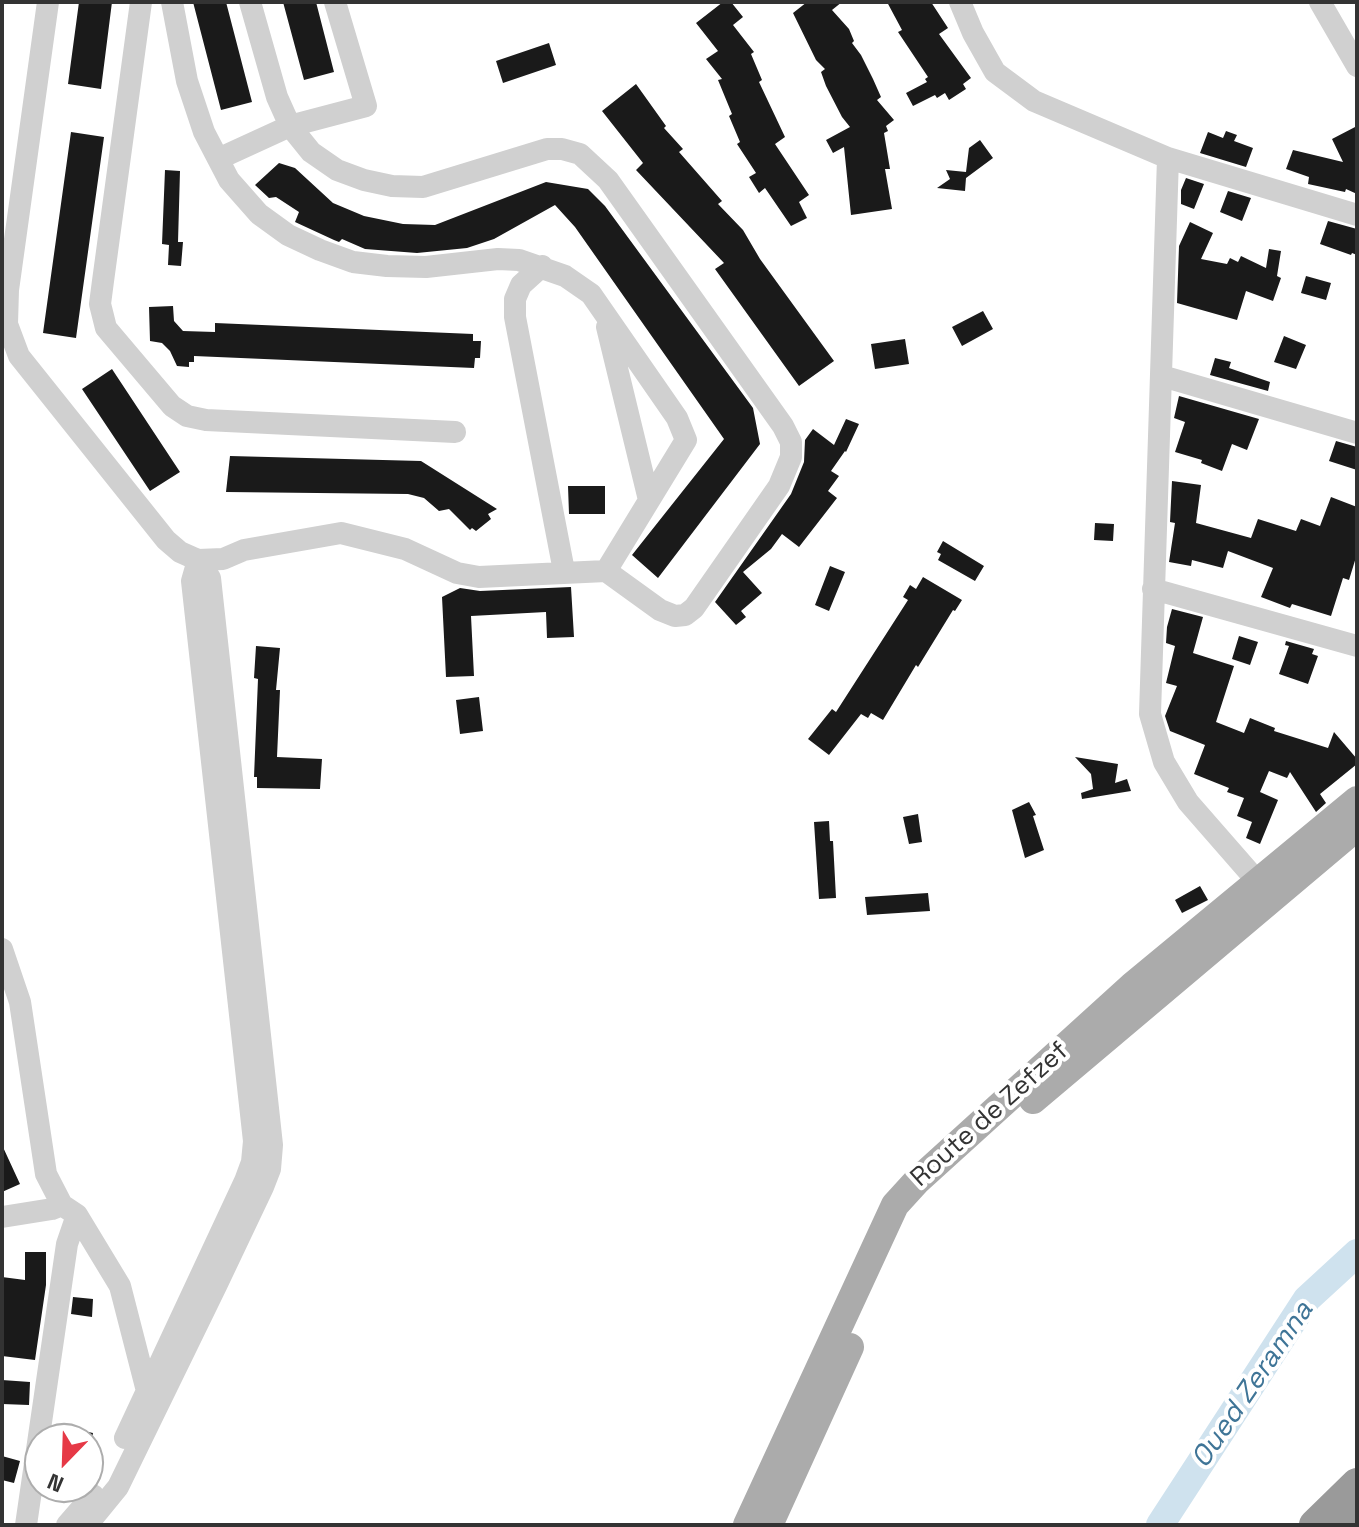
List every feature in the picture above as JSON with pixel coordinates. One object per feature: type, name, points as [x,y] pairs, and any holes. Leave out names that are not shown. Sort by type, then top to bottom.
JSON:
[{"type":"highway","points":[[1315,1525],[1357,1484]]},
{"type":"highway","points":[[1347,1525],[1357,1517]]},
{"type":"main road","name":"Route de Zefzef","points":[[747,1525],[895,1205],[916,1182],[1132,986],[1357,800]]},
{"type":"main road","name":"Route de Zefzef","points":[[769,1525],[911,1214],[962,1161],[1357,827]]},
{"type":"street","points":[[48,2],[8,290],[7,324],[19,356],[166,540],[180,552],[198,560],[223,559],[244,550],[341,533],[405,549],[457,573],[479,577],[606,571],[660,610],[675,616],[685,615],[694,608],[786,473],[791,442],[774,413],[608,180],[580,154],[547,149],[423,187],[392,186],[337,170],[311,152],[290,126],[277,97],[250,2]]},
{"type":"street","points":[[141,2],[100,304],[106,328],[172,406],[187,416],[206,420],[455,432]]},
{"type":"street","points":[[172,2],[187,81],[204,132],[229,180],[259,214],[288,235],[353,262],[426,267],[498,259],[519,260],[542,266],[576,282],[591,294],[683,429],[686,440],[606,571]]},
{"type":"street","points":[[218,159],[290,126],[366,106],[335,2]]},
{"type":"street","points":[[960,2],[995,72],[1034,101],[1168,158],[1357,215]]},
{"type":"street","points":[[1320,2],[1357,66]]},
{"type":"street","points":[[1168,158],[1150,714],[1164,762],[1188,802],[1257,881]]},
{"type":"street","points":[[542,266],[521,285],[515,299],[515,317],[564,571]]},
{"type":"street","points":[[604,312],[649,500]]},
{"type":"street","points":[[1162,376],[1357,433]]},
{"type":"street","points":[[67,1525],[106,1479],[252,1162],[254,1141],[192,581],[198,560]]},
{"type":"street","points":[[87,1525],[118,1487],[270,1169],[272,1145],[210,578],[198,560]]},
{"type":"street","points":[[1153,589],[1357,646]]},
{"type":"street","points":[[2,949],[20,1002],[46,1174],[120,1286],[147,1391]]},
{"type":"street","points":[[2,1217],[52,1209],[70,1210]]},
{"type":"street","points":[[26,1525],[70,1210]]},
{"type":"building","points":[[79,2],[112,2],[101,89],[68,84]]},
{"type":"building","points":[[193,2],[226,2],[252,102],[221,110]]},
{"type":"building","points":[[283,2],[316,2],[334,72],[304,80]]},
{"type":"building","points":[[723,2],[731,2],[743,17],[733,25],[754,52],[751,54],[762,80],[759,82],[785,137],[775,144],[809,195],[799,202],[807,218],[791,226],[765,188],[759,193],[749,177],[756,173],[737,144],[740,142],[729,116],[732,114],[718,80],[722,79],[706,59],[718,51],[696,23]]},
{"type":"building","points":[[807,2],[842,2],[832,10],[849,29],[852,43],[881,97],[877,100],[894,120],[886,126],[888,131],[884,133],[890,169],[885,169],[892,209],[851,215],[844,147],[833,153],[826,140],[850,127],[826,86],[821,72],[825,69],[816,60],[793,13]]},
{"type":"building","points":[[887,2],[931,2],[948,28],[939,34],[971,78],[963,84],[966,89],[949,100],[945,93],[913,106],[906,93],[927,82],[925,79],[928,77],[898,32],[902,30]]},
{"type":"building","points":[[549,43],[556,65],[503,83],[496,61]]},
{"type":"building","points":[[636,84],[666,126],[664,128],[683,149],[679,152],[722,201],[718,204],[743,230],[760,259],[834,361],[799,386],[715,269],[724,263],[636,170],[643,163],[602,111]]},
{"type":"building","points":[[1357,126],[1357,194],[1346,189],[1345,192],[1308,184],[1309,177],[1286,169],[1293,150],[1343,162],[1332,139]]},
{"type":"building","points":[[1226,131],[1237,135],[1234,141],[1253,148],[1246,167],[1200,153],[1208,132],[1223,138]]},
{"type":"building","points":[[71,132],[104,137],[76,338],[43,333]]},
{"type":"building","points":[[980,140],[993,158],[966,178],[965,191],[937,188],[950,179],[946,170],[966,172],[969,148]]},
{"type":"building","points":[[279,163],[295,168],[333,203],[364,216],[403,224],[435,225],[546,182],[588,189],[605,206],[753,408],[760,444],[658,578],[632,555],[724,439],[575,227],[555,205],[494,239],[467,248],[417,253],[365,249],[342,239],[339,242],[295,222],[299,212],[276,197],[269,198],[255,185]]},
{"type":"building","points":[[165,170],[180,171],[178,242],[183,242],[181,266],[168,265],[169,245],[162,244]]},
{"type":"building","points":[[1186,178],[1204,184],[1194,209],[1181,204],[1181,190]]},
{"type":"building","points":[[1228,191],[1251,198],[1242,221],[1220,212]]},
{"type":"building","points":[[1328,221],[1357,229],[1357,255],[1320,244]]},
{"type":"building","points":[[1190,222],[1213,233],[1201,259],[1227,264],[1230,258],[1238,262],[1241,256],[1266,268],[1269,249],[1281,251],[1277,276],[1281,278],[1273,301],[1246,291],[1237,320],[1177,303],[1179,246]]},
{"type":"building","points":[[1306,276],[1331,283],[1326,300],[1301,293]]},
{"type":"building","points":[[173,306],[174,321],[183,331],[215,332],[215,323],[473,334],[473,341],[481,341],[480,358],[475,358],[474,368],[194,356],[194,362],[189,362],[189,367],[177,366],[162,343],[150,341],[149,307]]},
{"type":"building","points":[[983,311],[993,329],[962,346],[952,327]]},
{"type":"building","points":[[1284,336],[1306,345],[1296,369],[1274,362]]},
{"type":"building","points":[[905,339],[909,364],[875,369],[871,344]]},
{"type":"building","points":[[1215,358],[1231,362],[1229,368],[1270,382],[1268,391],[1210,375]]},
{"type":"building","points":[[112,369],[180,472],[150,491],[82,389]]},
{"type":"building","points":[[1179,396],[1259,419],[1247,450],[1232,444],[1222,471],[1201,463],[1202,460],[1175,452],[1185,422],[1174,418]]},
{"type":"building","points":[[846,419],[859,424],[846,452],[831,471],[839,476],[828,491],[837,498],[799,547],[782,534],[771,549],[743,572],[762,593],[741,611],[746,617],[736,625],[715,602],[791,494],[804,462],[805,440],[813,429],[834,445]]},
{"type":"building","points":[[1336,441],[1357,447],[1357,470],[1329,461]]},
{"type":"building","points":[[230,456],[421,461],[497,509],[488,514],[491,519],[476,531],[470,530],[449,509],[439,511],[424,498],[408,494],[226,492]]},
{"type":"building","points":[[1172,481],[1201,485],[1196,523],[1251,538],[1258,519],[1296,531],[1301,519],[1320,526],[1331,497],[1357,507],[1357,554],[1349,580],[1343,578],[1331,616],[1292,604],[1290,608],[1261,597],[1273,568],[1228,551],[1223,568],[1192,560],[1191,566],[1169,562],[1175,523],[1170,522]]},
{"type":"building","points":[[568,486],[605,486],[605,514],[569,514]]},
{"type":"building","points":[[1095,523],[1114,524],[1113,541],[1094,540]]},
{"type":"building","points":[[943,541],[984,566],[975,581],[938,560],[941,554],[937,552]]},
{"type":"building","points":[[830,566],[845,572],[829,611],[815,605]]},
{"type":"building","points":[[923,577],[962,600],[918,667],[916,665],[883,720],[871,713],[868,718],[861,714],[829,755],[808,739],[832,709],[836,712],[908,600],[903,597],[910,585],[916,589]]},
{"type":"building","points":[[571,587],[574,637],[547,638],[546,612],[471,616],[474,676],[446,677],[442,597],[460,588],[480,591]]},
{"type":"building","points":[[1172,609],[1203,617],[1193,653],[1234,666],[1216,722],[1244,733],[1250,718],[1275,728],[1274,731],[1328,748],[1334,732],[1357,759],[1357,764],[1320,794],[1326,803],[1316,812],[1290,772],[1287,778],[1269,771],[1260,792],[1278,800],[1260,844],[1246,838],[1252,822],[1237,816],[1244,798],[1227,792],[1229,788],[1194,774],[1205,745],[1170,731],[1165,716],[1177,686],[1166,683],[1175,646],[1166,643]]},
{"type":"building","points":[[1239,636],[1258,642],[1250,665],[1232,659]]},
{"type":"building","points":[[1286,641],[1314,649],[1312,654],[1318,656],[1308,684],[1279,674],[1289,646],[1285,645]]},
{"type":"building","points":[[256,646],[280,648],[276,690],[280,690],[277,757],[322,759],[320,789],[257,788],[257,777],[254,777],[258,679],[254,678]]},
{"type":"building","points":[[479,697],[483,731],[460,734],[456,700]]},
{"type":"building","points":[[1075,757],[1118,764],[1115,783],[1127,779],[1131,791],[1082,799],[1081,793],[1093,789],[1091,774]]},
{"type":"building","points":[[1029,802],[1036,815],[1033,816],[1044,850],[1025,858],[1012,810]]},
{"type":"building","points":[[918,814],[922,842],[909,844],[903,817]]},
{"type":"building","points":[[829,821],[836,898],[819,899],[814,822]]},
{"type":"building","points":[[1200,886],[1208,900],[1182,913],[1175,900]]},
{"type":"building","points":[[928,893],[930,911],[867,915],[865,897]]},
{"type":"building","points":[[2,1145],[20,1184],[2,1192]]},
{"type":"building","points":[[25,1252],[46,1252],[46,1285],[35,1360],[2,1356],[2,1277],[25,1280]]},
{"type":"building","points":[[73,1297],[93,1299],[92,1317],[71,1314]]},
{"type":"building","points":[[2,1380],[30,1382],[29,1405],[2,1404]]},
{"type":"building","points":[[2,1456],[20,1461],[14,1483],[2,1480]]},
{"type":"waterway","name":"Oued Zeramna","points":[[1160,1525],[1307,1299],[1357,1253]]}]
